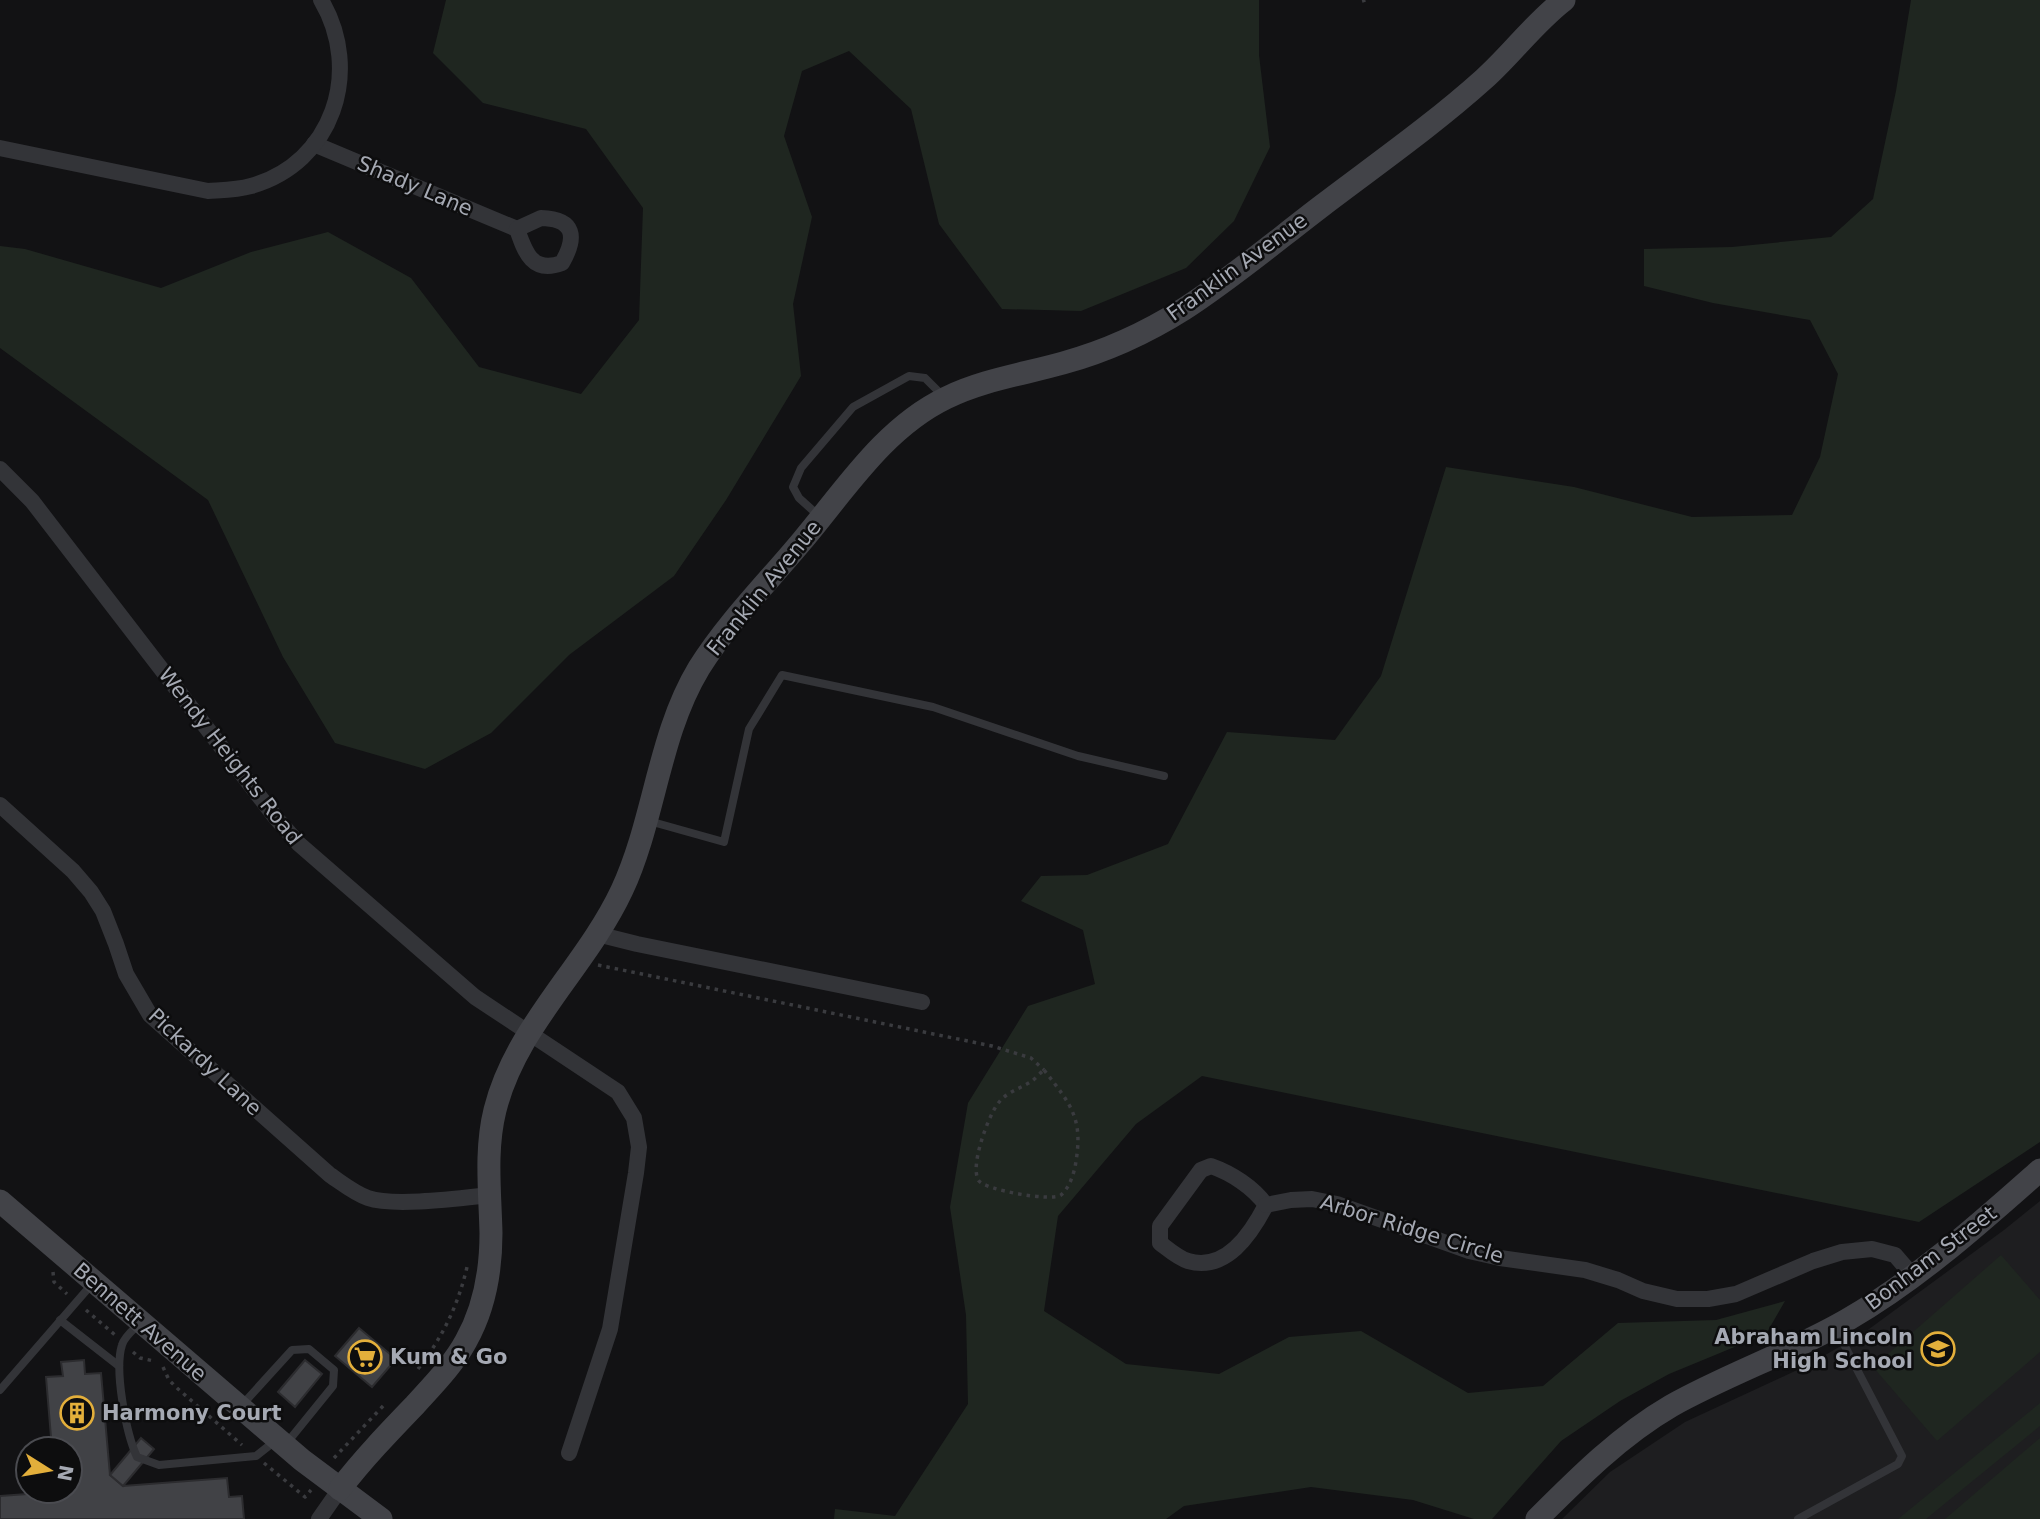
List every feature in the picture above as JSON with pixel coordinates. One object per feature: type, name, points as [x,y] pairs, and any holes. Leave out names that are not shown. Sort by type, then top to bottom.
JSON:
[{"type":"street","points":[[0,148],[208,191],[253,186],[287,170],[302,159],[325,128],[333,112],[339,90],[341,61],[337,38],[321,0]]},
{"type":"street","name":"Franklin Avenue","points":[[319,1519],[340,1489],[380,1442],[443,1374],[466,1341],[477,1318],[485,1292],[491,1240],[489,1155],[494,1113],[509,1069],[528,1034],[597,934],[622,889],[646,821],[676,720],[696,674],[722,635],[888,439],[907,422],[945,398],[975,386],[1097,353],[1143,333],[1184,309],[1433,122],[1484,79],[1538,22],[1564,0]]},
{"type":"street","name":"Shady Lane","points":[[314,144],[517,229]]},
{"type":"street","name":"Wendy Heights Road","points":[[0,469],[32,501],[276,818],[299,844],[475,997],[618,1092],[634,1118],[639,1147],[610,1329],[569,1453]]},
{"type":"street","name":"Pickardy Lane","points":[[0,805],[73,871],[91,892],[103,911],[126,974],[150,1015],[330,1175],[369,1199],[383,1201],[490,1195]]},
{"type":"street","points":[[597,934],[922,1002]]},
{"type":"street","points":[[1206,1167],[1224,1171],[1254,1192],[1266,1205],[1232,1253],[1215,1262],[1188,1261],[1160,1243],[1160,1226],[1206,1167]]},
{"type":"street","name":"Bonham Street","points":[[1537,1519],[1578,1478],[1651,1419],[1706,1387],[1801,1344],[1887,1295],[1970,1231],[2040,1170]]},
{"type":"street","name":"Arbor Ridge Circle","points":[[1266,1205],[1312,1199],[1337,1204],[1469,1251],[1585,1270],[1643,1291],[1677,1299],[1708,1299],[1736,1294],[1813,1261],[1842,1252],[1872,1249],[1895,1255],[1913,1276]]},
{"type":"street","name":"Bennett Avenue","points":[[0,1201],[281,1442],[381,1519]]},
{"type":"lane","points":[[821,518],[799,498],[793,487],[801,468],[853,407],[909,376],[925,378],[945,398]]},
{"type":"lane","points":[[646,821],[724,842],[749,729],[782,675],[933,707],[1077,756],[1164,776]]},
{"type":"lane","points":[[0,1390],[94,1281]]},
{"type":"lane","points":[[60,1320],[119,1366]]},
{"type":"lane","points":[[141,1322],[122,1342],[119,1366],[128,1436],[137,1457],[159,1465],[256,1456],[281,1442],[332,1386],[334,1370],[309,1349],[292,1350],[240,1407]]},
{"type":"lane","points":[[1798,1519],[1898,1464],[1902,1456],[1835,1326]]},
{"type":"path","points":[[580,959],[620,970],[992,1046],[1031,1058],[1044,1070],[1067,1099],[1079,1135],[1074,1172],[1069,1185],[1062,1195],[1051,1198],[985,1186],[976,1173],[986,1126],[995,1107],[1009,1093],[1031,1082],[1044,1070]]},
{"type":"path","points":[[410,1378],[445,1331],[463,1286],[468,1263]]},
{"type":"path","points":[[52,1270],[54,1282],[141,1358],[163,1366],[169,1380],[177,1388],[305,1497]]},
{"type":"path","points":[[335,1457],[392,1397]]},
{"type":"shaded area","points":[[446,0],[1259,0],[1259,55],[1270,147],[1234,221],[1186,268],[1081,311],[1002,309],[939,224],[911,109],[849,51],[802,71],[784,136],[812,217],[793,304],[801,376],[726,500],[674,576],[569,655],[491,733],[425,769],[335,743],[283,657],[208,500],[0,348],[0,246],[25,249],[161,288],[251,252],[328,232],[411,278],[479,367],[581,394],[639,320],[643,208],[586,129],[483,103],[433,53]]},
{"type":"shaded area","points":[[1911,0],[2040,0],[2040,1142],[1919,1222],[1202,1076],[1136,1124],[1058,1216],[1044,1311],[1126,1364],[1219,1374],[1289,1337],[1361,1331],[1468,1393],[1543,1386],[1618,1323],[1716,1320],[1785,1301],[1766,1334],[1669,1374],[1620,1401],[1561,1441],[1492,1519],[1474,1519],[1413,1500],[1311,1487],[1184,1506],[1166,1519],[834,1519],[835,1509],[895,1516],[968,1404],[966,1315],[950,1207],[968,1103],[1028,1006],[1095,984],[1083,930],[1021,901],[1041,876],[1087,875],[1168,844],[1227,732],[1335,740],[1381,676],[1446,467],[1574,487],[1692,517],[1792,515],[1820,457],[1838,374],[1810,320],[1713,303],[1644,286],[1644,249],[1732,247],[1831,237],[1873,199],[1896,91]]},
{"type":"shaded area","name":"Abraham Lincoln High School","points":[[2040,1201],[2040,1519],[1562,1519],[1610,1472],[1685,1422],[1808,1365],[1865,1332]]},
{"type":"shaded area","points":[[2001,1255],[2040,1300],[2040,1352],[1937,1441],[1873,1367]]},
{"type":"shaded area","points":[[2040,1403],[2040,1426],[1926,1519],[1898,1519]]},
{"type":"shaded area","points":[[2040,1438],[2040,1519],[1945,1519]]},
{"type":"building","name":"Kum & Go","points":[[359,1328],[396,1359],[372,1387],[335,1356]]},
{"type":"building","name":"Harmony Court","points":[[84,1360],[85,1374],[101,1373],[110,1475],[123,1486],[227,1478],[229,1497],[242,1496],[244,1519],[0,1519],[0,1496],[14,1495],[14,1505],[84,1505],[84,1435],[51,1435],[46,1377],[63,1376],[61,1362]]},
{"type":"building","points":[[305,1360],[322,1374],[295,1407],[278,1392]]},
{"type":"building","points":[[141,1438],[154,1449],[123,1486],[110,1475]]},
{"type":"place","name":"Abraham Lincoln High School","points":[[1938,1349]]},
{"type":"place","name":"Kum & Go","points":[[365,1357]]},
{"type":"place","name":"Harmony Court","points":[[77,1413]]}]
